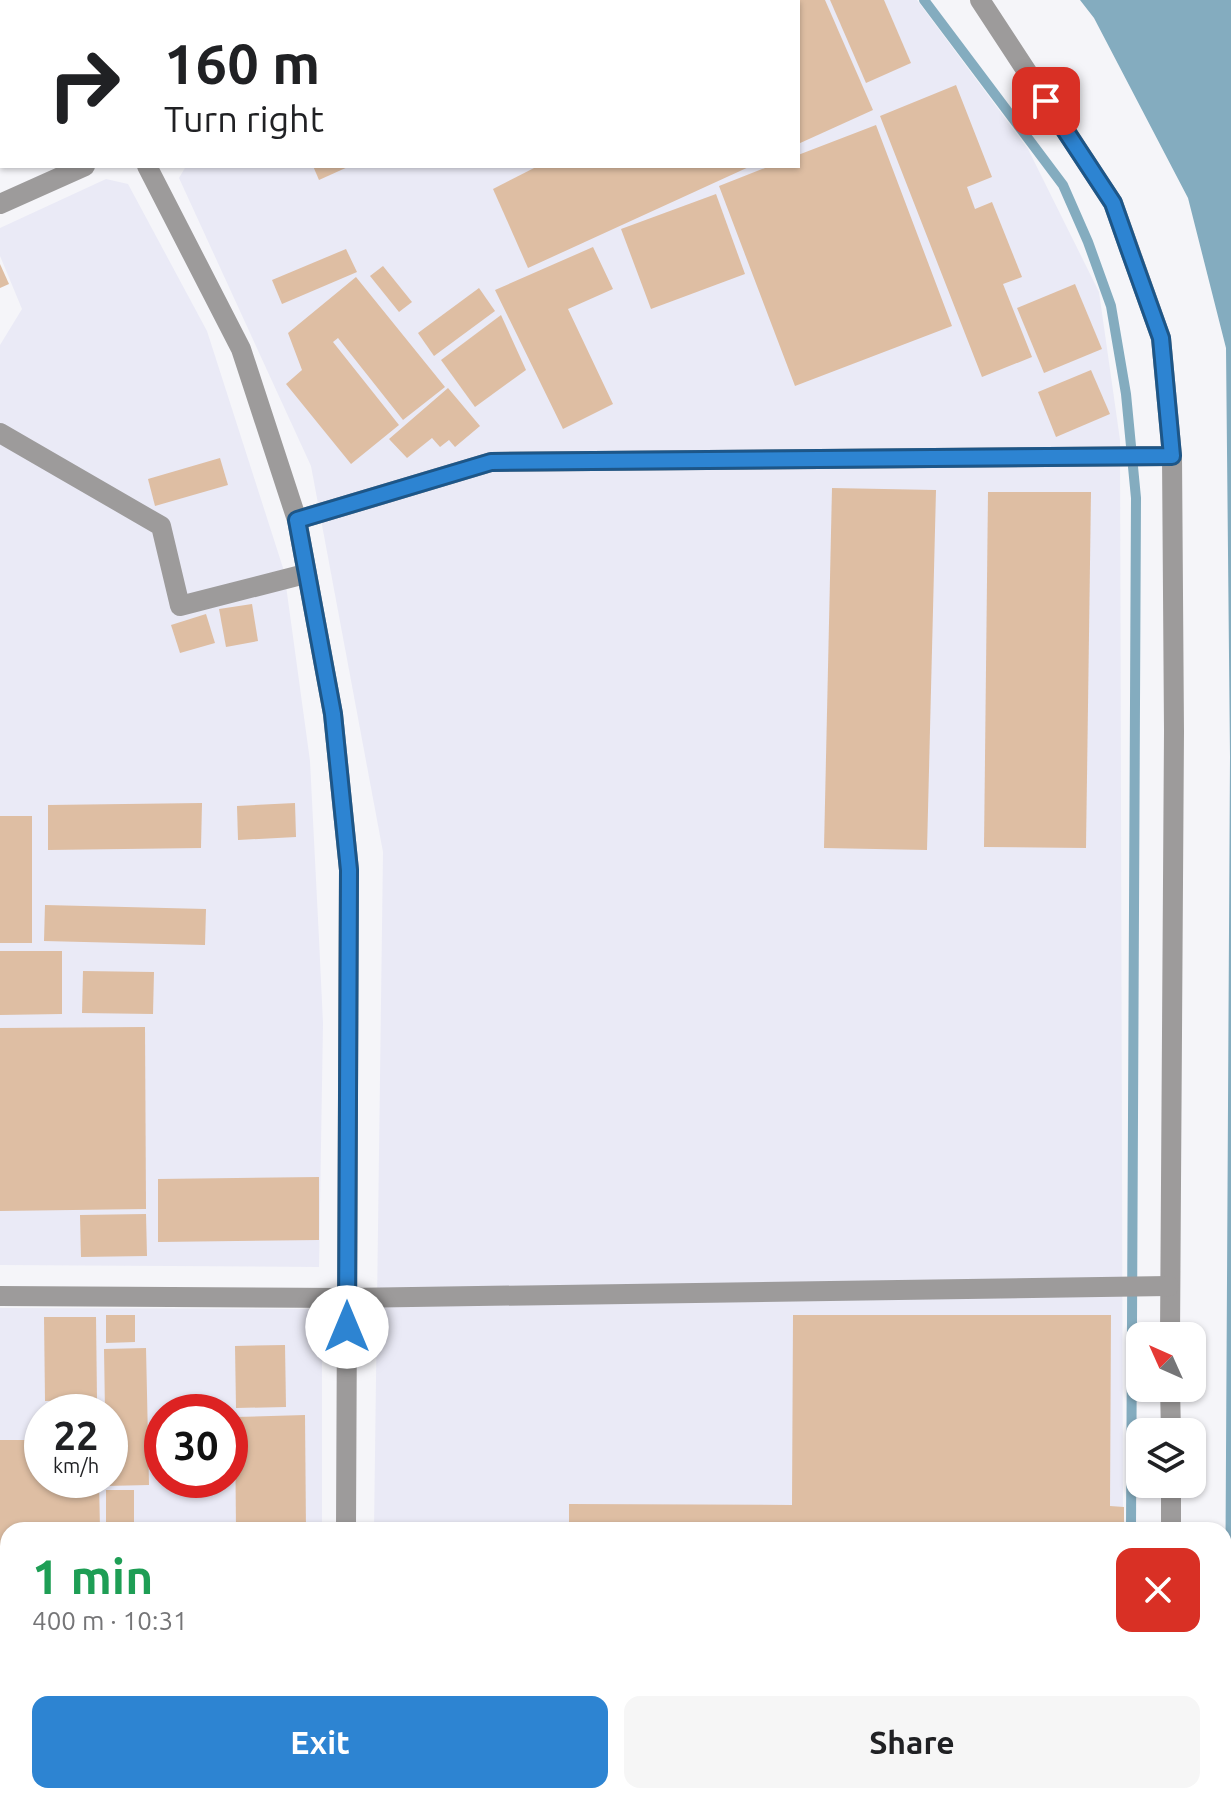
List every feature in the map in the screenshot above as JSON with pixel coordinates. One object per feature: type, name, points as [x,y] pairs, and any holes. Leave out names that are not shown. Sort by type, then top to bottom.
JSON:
[{"type":"street","points":[[980,0],[1113,203],[1161,338],[1172,456],[1174,731],[1170,1322]]},
{"type":"street","points":[[0,204],[81,168]]},
{"type":"street","points":[[148,168],[241,349],[297,520],[333,714],[349,870],[346,1522]]},
{"type":"street","points":[[0,433],[161,526],[180,606],[305,574]]},
{"type":"street","points":[[297,520],[491,462],[1172,456]]},
{"type":"street","points":[[0,1296],[347,1298],[1169,1286]]},
{"type":"street","points":[[1171,1498],[1171,1522]]},
{"type":"shaded area","points":[[800,0],[917,0],[1028,149],[1099,292],[1120,440],[1123,1522],[374,1522],[383,852],[311,466],[179,178],[185,168],[800,168]]},
{"type":"shaded area","points":[[106,179],[128,184],[207,331],[284,571],[310,761],[319,939],[323,1023],[319,1267],[0,1265],[0,345],[22,309],[0,256],[0,228]]},
{"type":"shaded area","points":[[0,1308],[311,1309],[322,1324],[322,1522],[0,1522]]},
{"type":"water","points":[[1080,0],[1231,0],[1231,1522],[1226,1522],[1230,757],[1226,348],[1188,198],[1094,18]]},
{"type":"building","points":[[800,0],[825,0],[873,110],[800,143]]},
{"type":"building","points":[[830,0],[884,0],[911,63],[866,83]]},
{"type":"building","points":[[956,85],[992,177],[967,187],[975,209],[992,202],[1022,277],[1003,284],[1032,357],[982,377],[880,116]]},
{"type":"building","points":[[876,125],[952,326],[795,386],[719,186],[765,168],[800,168],[800,154]]},
{"type":"building","points":[[314,168],[346,168],[319,180]]},
{"type":"building","points":[[534,168],[747,168],[528,268],[493,189]]},
{"type":"building","points":[[716,194],[745,274],[651,309],[621,229]]},
{"type":"building","points":[[593,247],[613,289],[568,309],[613,404],[563,429],[495,290]]},
{"type":"building","points":[[346,249],[357,272],[282,304],[272,280]]},
{"type":"building","points":[[0,264],[9,284],[0,288]]},
{"type":"building","points":[[383,266],[412,302],[399,312],[370,276]]},
{"type":"building","points":[[356,277],[445,387],[403,420],[338,338],[333,342],[399,425],[351,464],[286,384],[302,370],[288,333]]},
{"type":"building","points":[[1075,284],[1102,349],[1044,373],[1017,308]]},
{"type":"building","points":[[479,288],[495,311],[434,356],[418,333]]},
{"type":"building","points":[[501,315],[526,370],[475,407],[441,360]]},
{"type":"building","points":[[1091,370],[1110,414],[1056,437],[1038,392]]},
{"type":"building","points":[[448,388],[480,426],[455,447],[449,440],[440,447],[432,438],[407,458],[389,439]]},
{"type":"building","points":[[220,458],[228,485],[155,506],[148,479]]},
{"type":"building","points":[[832,488],[936,490],[927,850],[824,848]]},
{"type":"building","points":[[988,492],[1091,492],[1086,848],[984,847]]},
{"type":"building","points":[[252,604],[258,641],[226,647],[219,609]]},
{"type":"building","points":[[206,614],[215,643],[180,653],[171,625]]},
{"type":"building","points":[[202,803],[201,848],[48,850],[48,805]]},
{"type":"building","points":[[295,803],[296,837],[238,840],[237,806]]},
{"type":"building","points":[[0,816],[32,816],[32,943],[0,943]]},
{"type":"building","points":[[45,905],[206,909],[205,945],[44,941]]},
{"type":"building","points":[[0,951],[62,951],[62,1014],[0,1015]]},
{"type":"building","points":[[83,971],[154,972],[153,1014],[82,1013]]},
{"type":"building","points":[[145,1027],[146,1209],[0,1211],[0,1028]]},
{"type":"building","points":[[319,1177],[319,1240],[158,1242],[158,1179]]},
{"type":"building","points":[[146,1214],[147,1256],[81,1257],[80,1215]]},
{"type":"building","points":[[106,1315],[135,1315],[135,1342],[106,1343]]},
{"type":"building","points":[[793,1315],[1111,1315],[1110,1506],[1124,1507],[1124,1522],[569,1522],[569,1504],[792,1505]]},
{"type":"building","points":[[44,1317],[96,1317],[97,1394],[45,1394]]},
{"type":"building","points":[[285,1345],[286,1407],[248,1408],[248,1394],[236,1394],[235,1346]]},
{"type":"building","points":[[146,1348],[144,1485],[128,1485],[128,1394],[105,1394],[104,1349]]},
{"type":"building","points":[[305,1415],[306,1522],[236,1522],[236,1498],[248,1498],[248,1417]]},
{"type":"building","points":[[0,1440],[24,1440],[24,1498],[99,1498],[100,1522],[0,1522]]},
{"type":"building","points":[[128,1490],[134,1490],[134,1522],[106,1522],[106,1498],[128,1498]]},
{"type":"waterway","points":[[924,0],[1063,185],[1111,306],[1126,394],[1136,498],[1131,1522]]},
{"type":"route","points":[[347,1327],[349,870],[333,714],[297,520],[491,462],[1172,456],[1161,338],[1113,203],[1046,101]]}]
